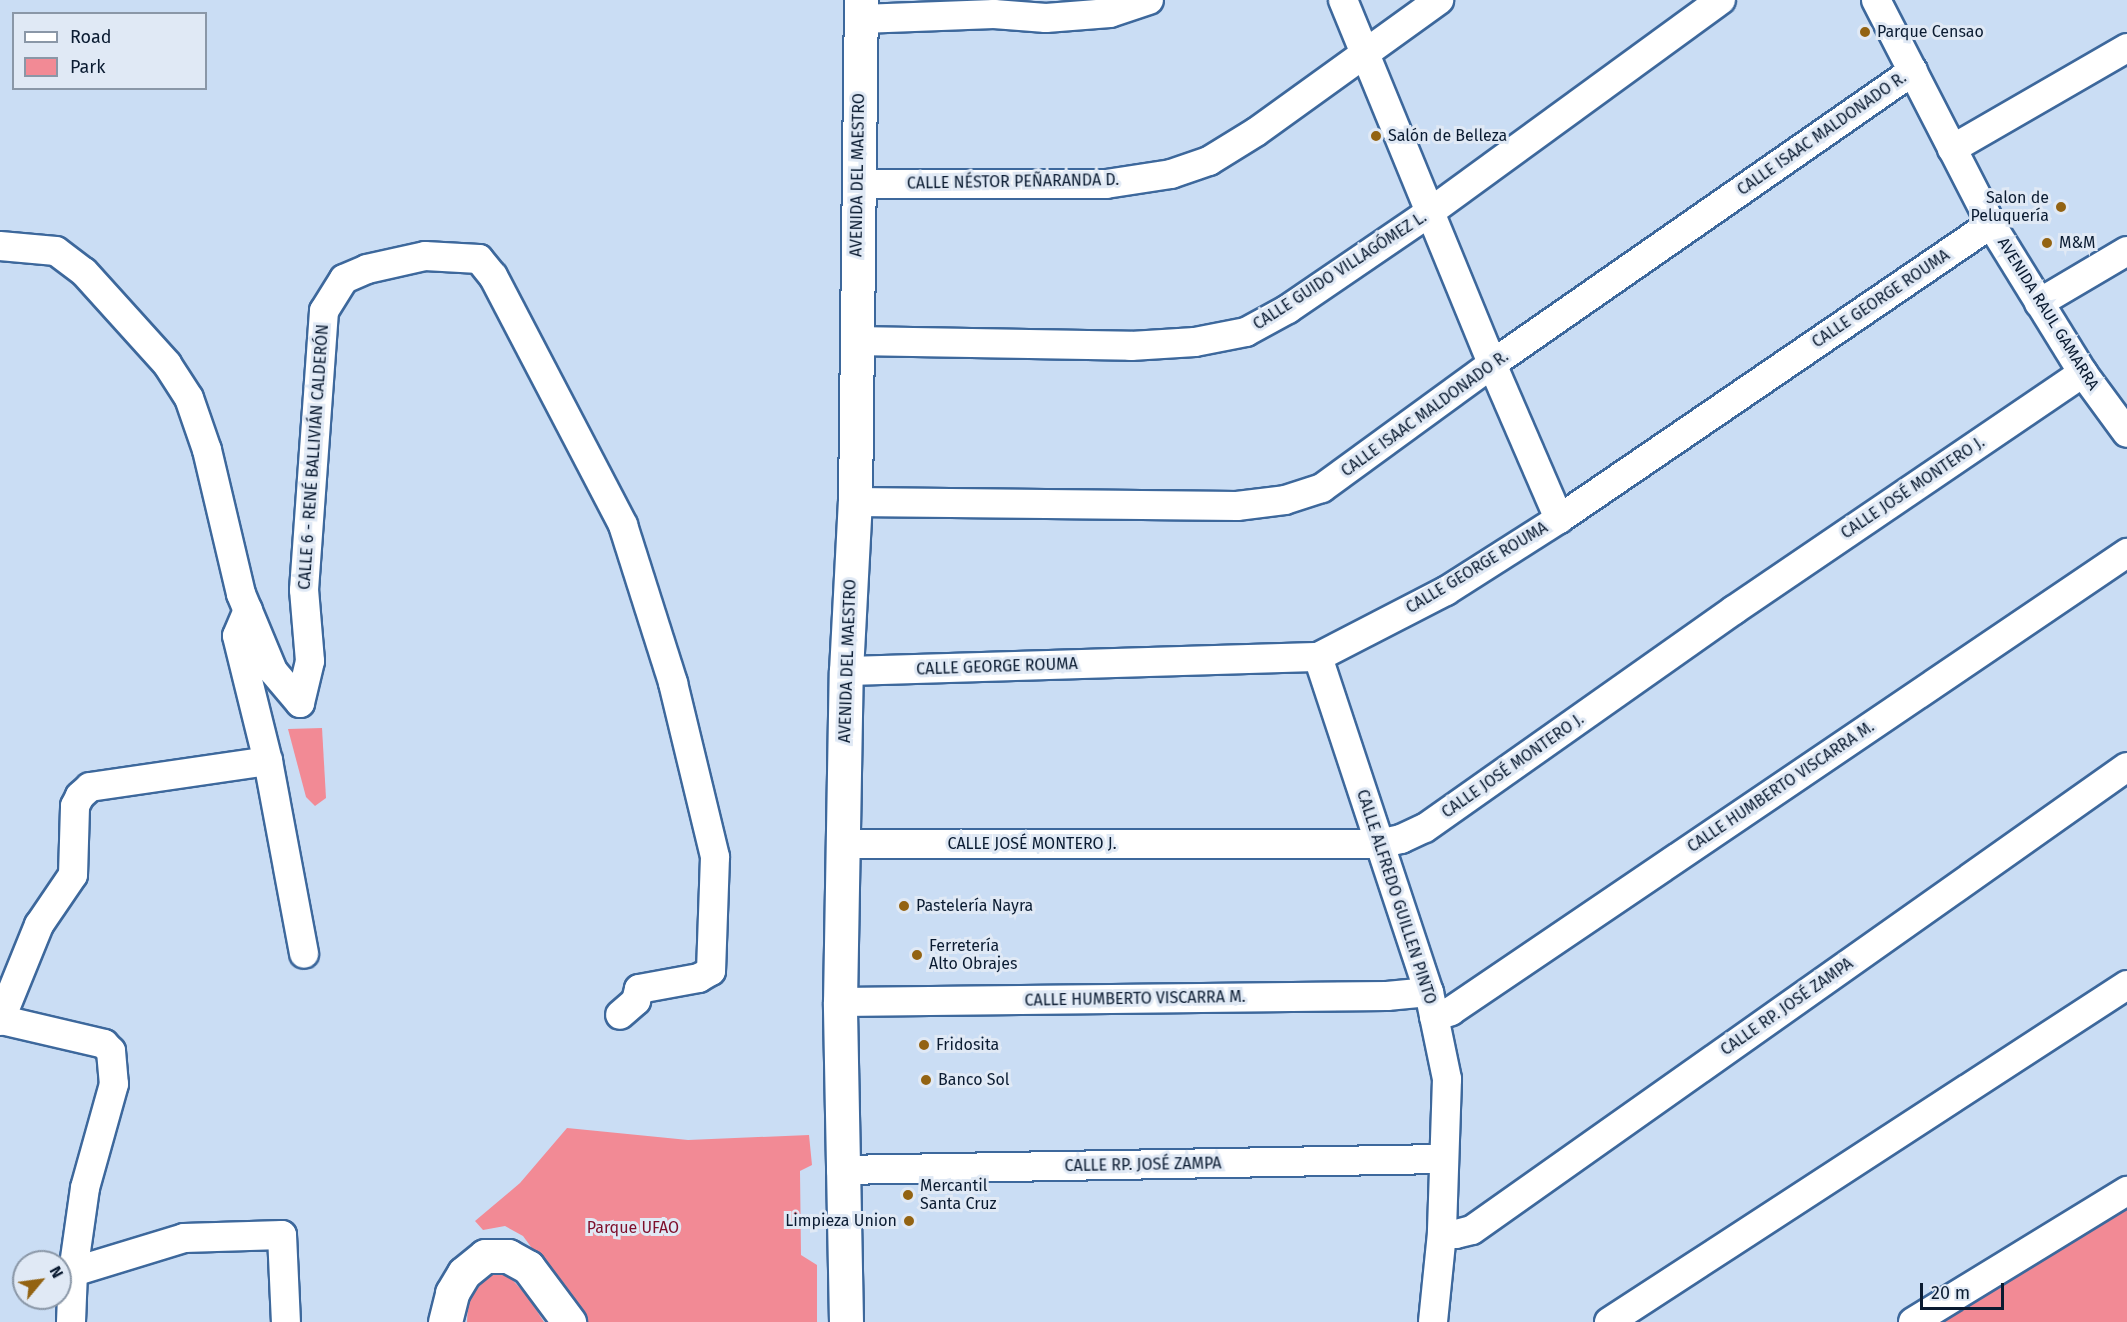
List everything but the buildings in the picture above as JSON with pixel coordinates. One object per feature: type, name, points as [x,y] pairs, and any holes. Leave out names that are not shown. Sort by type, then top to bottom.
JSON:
[{"type":"main road","name":"AVENIDA DEL MAESTRO","points":[[846,1322],[841,1170],[840,1002],[846,671],[855,502],[855,341],[861,9]]},
{"type":"main road","points":[[445,1322],[452,1293],[464,1273],[485,1256],[508,1256],[528,1267],[569,1322]]},
{"type":"street","points":[[861,9],[1046,18],[1110,13],[1149,0]]},
{"type":"street","points":[[1343,0],[1492,364],[1559,519]]},
{"type":"street","name":"CALLE NÉSTOR PEÑARANDA D.","points":[[858,184],[1106,184],[1171,174],[1209,161],[1256,132],[1365,51],[1439,0]]},
{"type":"street","name":"CALLE GUIDO VILLAGÓMEZ L.","points":[[855,341],[1131,346],[1195,342],[1246,332],[1287,309],[1431,212],[1721,0]]},
{"type":"street","name":"AVENIDA RAUL GAMARRA","points":[[1876,0],[1991,224],[2083,373],[2127,433]]},
{"type":"street","points":[[1952,149],[2127,48]]},
{"type":"street","name":"CALLE ISAAC MALDONADO R.","points":[[855,502],[1237,507],[1285,500],[1322,488],[1492,364],[1913,70]]},
{"type":"street","name":"CALLE GEORGE ROUMA","points":[[846,671],[1318,657],[1446,591],[1559,519],[1991,224]]},
{"type":"street","name":"CALLE 6 - RENÉ BALLIVIÁN CALDERÓN","points":[[0,246],[56,251],[84,272],[166,364],[189,398],[207,450],[241,594],[273,671],[300,703],[310,661],[304,590],[324,311],[344,279],[367,269],[425,256],[479,259],[493,276],[623,525],[673,683],[715,857],[711,971],[699,978],[639,989],[636,1001],[620,1015]]},
{"type":"street","points":[[2039,303],[2127,250]]},
{"type":"street","name":"CALLE JOSÉ MONTERO J.","points":[[844,844],[1379,844],[1401,839],[1425,828],[1734,610],[2083,373]]},
{"type":"street","name":"CALLE HUMBERTO VISCARRA M.","points":[[840,1002],[1388,996],[1431,1004],[1451,1011],[2127,553]]},
{"type":"street","points":[[248,610],[237,636],[268,761],[304,954]]},
{"type":"street","name":"CALLE ALFREDO GUILLEN PINTO","points":[[1318,657],[1431,1004],[1447,1079],[1442,1233],[1432,1322]]},
{"type":"street","points":[[71,1322],[73,1272],[85,1188],[114,1084],[111,1051],[104,1044],[3,1015],[39,925],[74,875],[75,806],[80,796],[90,787],[268,761]]},
{"type":"street","name":"CALLE RP. JOSÉ ZAMPA","points":[[1442,1233],[1456,1234],[1472,1230],[2127,767]]},
{"type":"street","points":[[1609,1322],[2127,986]]},
{"type":"street","name":"CALLE RP. JOSÉ ZAMPA","points":[[841,1170],[1444,1159]]},
{"type":"street","points":[[1913,1322],[2127,1191]]},
{"type":"street","points":[[73,1272],[184,1239],[282,1234],[286,1322]]},
{"type":"green space","points":[[322,728],[326,798],[315,806],[306,797],[288,729]]},
{"type":"green space","name":"Parque UFAO","points":[[567,1128],[688,1140],[809,1135],[812,1165],[800,1171],[801,1255],[817,1265],[817,1322],[586,1322],[523,1236],[505,1226],[483,1230],[475,1221],[520,1183]]},
{"type":"green space","points":[[2127,1206],[2127,1322],[1936,1322]]},
{"type":"green space","points":[[496,1273],[510,1277],[528,1297],[544,1322],[467,1322],[468,1302],[482,1279]]},
{"type":"place","name":"Parque Censao","points":[[1865,32]]},
{"type":"place","name":"Salón de Belleza","points":[[1376,136]]},
{"type":"place","name":"Salon de Peluquería","points":[[2061,207]]},
{"type":"place","name":"M&M","points":[[2047,243]]},
{"type":"place","name":"Pastelería Nayra","points":[[904,906]]},
{"type":"place","name":"Ferretería Alto Obrajes","points":[[917,955]]},
{"type":"place","name":"Fridosita","points":[[924,1045]]},
{"type":"place","name":"Banco Sol","points":[[926,1080]]},
{"type":"place","name":"Mercantil Santa Cruz","points":[[908,1195]]},
{"type":"place","name":"Limpieza Union","points":[[909,1221]]}]
